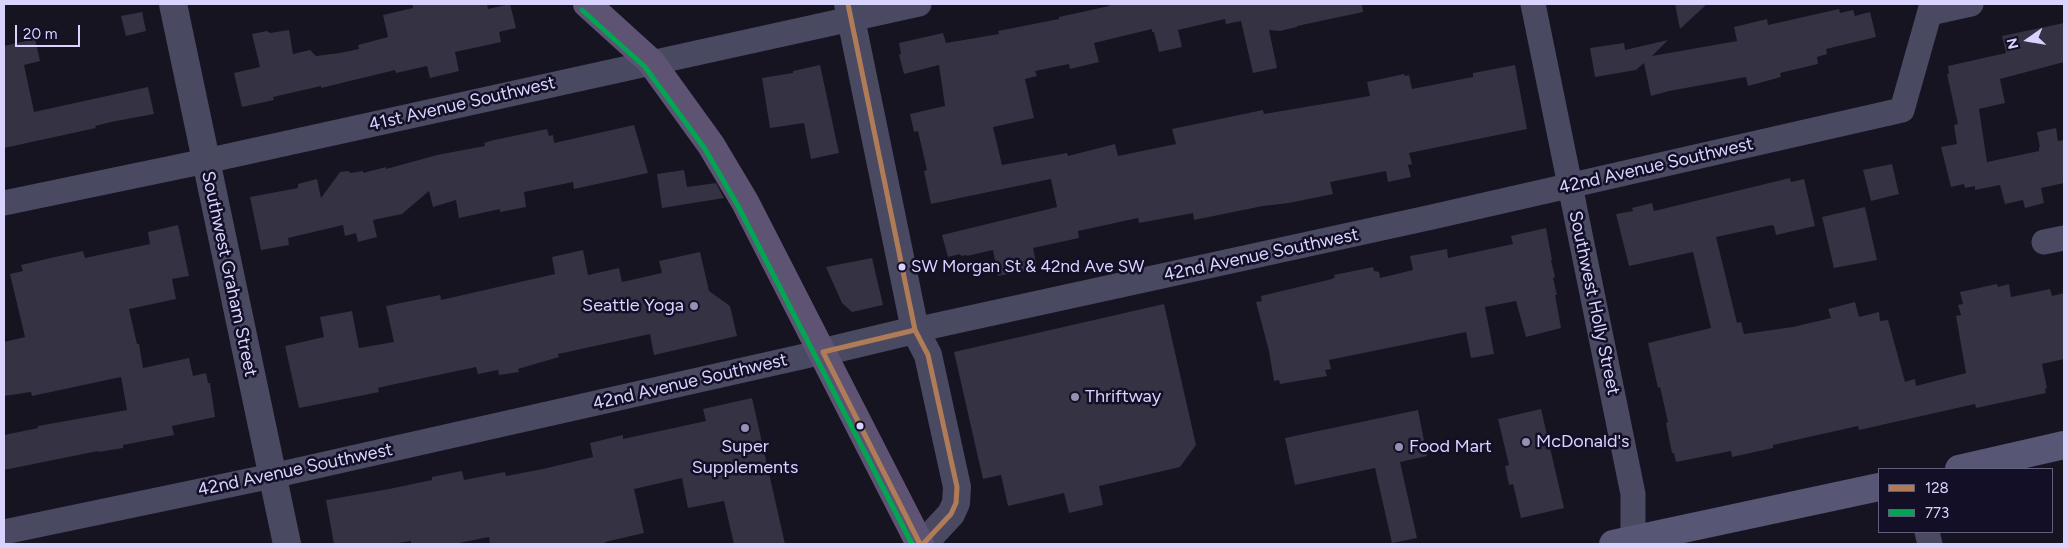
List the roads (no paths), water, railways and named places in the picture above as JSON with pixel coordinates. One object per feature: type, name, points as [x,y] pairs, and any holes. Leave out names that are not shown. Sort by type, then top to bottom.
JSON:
[{"type":"main road","points":[[587,4],[650,62],[710,145],[746,202],[921,544]]},
{"type":"main road","points":[[1964,468],[2064,446]]},
{"type":"main road","points":[[1627,543],[1878,486]]},
{"type":"street","name":"Southwest Graham Street","points":[[173,4],[287,544]]},
{"type":"street","name":"41st Avenue Southwest","points":[[4,204],[650,62],[849,11],[919,4]]},
{"type":"street","name":"Southwest Holly Street","points":[[1533,4],[1633,494],[1627,543]]},
{"type":"street","points":[[1931,8],[1971,4]]},
{"type":"street","name":"42nd Avenue Southwest","points":[[4,532],[272,476],[915,330],[1570,186],[1902,110],[1931,8]]},
{"type":"street","points":[[849,11],[915,330],[928,355],[957,486],[956,502],[951,514],[921,544]]},
{"type":"place","name":"SW Morgan St & 42nd Ave SW","points":[[902,267]]},
{"type":"place","name":"Seattle Yoga","points":[[694,306]]},
{"type":"place","name":"Thriftway","points":[[1075,397]]},
{"type":"place","name":"Super Supplements","points":[[745,428]]},
{"type":"place","name":"McDonald's","points":[[1526,442]]},
{"type":"place","name":"Food Mart","points":[[1399,447]]}]
